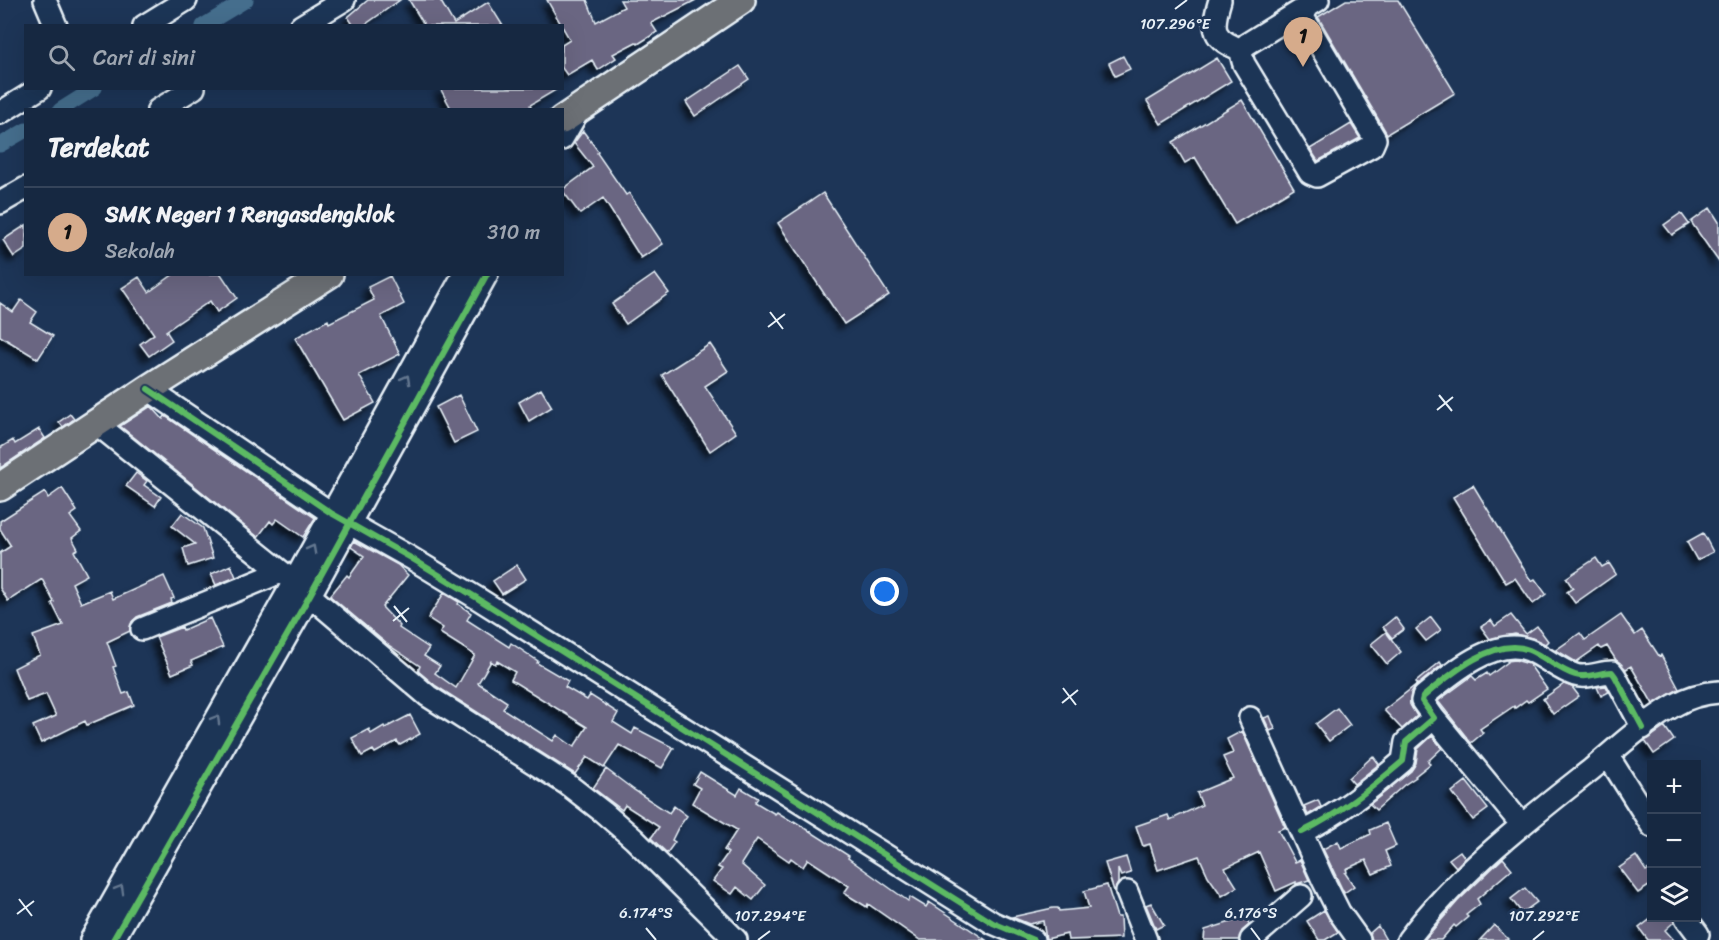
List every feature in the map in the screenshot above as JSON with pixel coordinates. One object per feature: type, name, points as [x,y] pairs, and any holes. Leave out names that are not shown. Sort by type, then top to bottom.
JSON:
[{"type":"main road","points":[[571,114],[741,0]]},
{"type":"main road","points":[[0,487],[63,444],[326,276]]},
{"type":"street","points":[[45,0],[55,24]]},
{"type":"street","points":[[147,24],[186,0]]},
{"type":"street","points":[[304,24],[344,0]]},
{"type":"street","points":[[1220,0],[1216,20],[1217,35],[1220,40],[1242,50]]},
{"type":"street","points":[[1299,12],[1375,141],[1372,146],[1320,175],[1312,175],[1244,64],[1242,50],[1247,44],[1318,0]]},
{"type":"street","points":[[0,113],[37,90]]},
{"type":"street","points":[[161,108],[191,90]]},
{"type":"street","points":[[564,133],[571,114]]},
{"type":"street","points":[[0,203],[24,189]]},
{"type":"street","points":[[340,518],[463,276]]},
{"type":"street","points":[[92,940],[295,583],[340,518],[486,276]]},
{"type":"street","points":[[148,389],[340,518],[477,598],[993,923],[1033,940]]},
{"type":"street","points":[[97,424],[295,583],[428,696],[567,784],[603,812],[642,847],[736,940]]},
{"type":"street","points":[[142,629],[295,583]]},
{"type":"street","points":[[113,940],[295,583]]},
{"type":"street","points":[[1522,825],[1434,718],[1422,701],[1424,696],[1478,656],[1513,648],[1530,651],[1575,675],[1586,676],[1612,672],[1643,728]]},
{"type":"street","points":[[1408,940],[1443,896],[1522,825],[1643,728],[1675,705],[1693,697],[1719,692]]},
{"type":"street","points":[[1250,718],[1339,912],[1359,940]]},
{"type":"street","points":[[1302,832],[1350,805],[1403,761],[1406,742],[1434,718]]},
{"type":"street","points":[[1608,756],[1647,818]]},
{"type":"street","points":[[1127,892],[1146,940]]},
{"type":"street","points":[[1251,940],[1301,896]]},
{"type":"building","points":[[368,0],[400,0],[366,24],[353,24],[348,17]]},
{"type":"building","points":[[409,0],[440,0],[454,24],[424,24]]},
{"type":"building","points":[[547,0],[587,0],[596,22],[624,7],[620,0],[696,0],[651,23],[657,32],[638,44],[636,42],[613,54],[616,58],[598,70],[592,60],[567,75],[564,71],[564,44],[570,40],[564,30],[564,24],[561,24]]},
{"type":"building","points":[[1346,0],[1398,0],[1455,93],[1387,134],[1318,17]]},
{"type":"building","points":[[488,2],[502,24],[454,24]]},
{"type":"building","points":[[1123,56],[1130,69],[1115,76],[1109,63]]},
{"type":"building","points":[[1217,58],[1231,81],[1161,124],[1147,101]]},
{"type":"building","points":[[740,66],[749,79],[695,116],[686,102]]},
{"type":"building","points":[[441,90],[556,90],[530,105],[531,108],[451,108]]},
{"type":"building","points":[[1242,100],[1294,188],[1235,224],[1195,157],[1185,163],[1173,142]]},
{"type":"building","points":[[1351,124],[1360,138],[1318,161],[1310,149]]},
{"type":"building","points":[[583,131],[626,195],[629,193],[663,244],[641,258],[603,198],[580,214],[564,193],[564,189],[593,167],[574,143]]},
{"type":"building","points":[[823,193],[889,295],[844,324],[778,223]]},
{"type":"building","points":[[1710,208],[1719,222],[1719,262],[1691,222]]},
{"type":"building","points":[[1681,213],[1689,224],[1672,235],[1664,225]]},
{"type":"building","points":[[24,226],[24,250],[14,257],[3,240]]},
{"type":"building","points":[[655,274],[669,293],[626,324],[612,304]]},
{"type":"building","points":[[171,276],[222,276],[237,298],[217,312],[210,301],[166,331],[172,340],[149,356],[140,344],[154,334],[122,288],[139,277],[149,292]]},
{"type":"building","points":[[390,276],[404,304],[381,316],[400,354],[359,375],[375,403],[343,420],[295,338],[328,320],[329,323],[374,300],[368,287]]},
{"type":"building","points":[[21,300],[37,312],[30,322],[53,336],[38,359],[0,336],[0,303],[13,312]]},
{"type":"building","points":[[710,344],[728,371],[705,386],[736,433],[710,451],[662,375]]},
{"type":"building","points":[[541,389],[552,407],[529,421],[519,402]]},
{"type":"building","points":[[459,395],[477,432],[454,443],[436,407]]},
{"type":"building","points":[[151,406],[163,419],[165,416],[315,518],[303,537],[277,519],[273,524],[270,521],[258,537],[120,426]]},
{"type":"building","points":[[70,414],[74,419],[63,427],[59,422]]},
{"type":"building","points":[[39,429],[45,438],[0,468],[0,448],[13,440],[15,444]]},
{"type":"building","points":[[136,473],[147,481],[144,485],[161,497],[155,506],[126,486]]},
{"type":"building","points":[[1473,485],[1531,581],[1535,579],[1546,594],[1533,604],[1515,578],[1506,583],[1453,497]]},
{"type":"building","points":[[62,488],[77,511],[70,516],[81,531],[72,538],[78,549],[74,551],[87,575],[72,583],[81,603],[110,591],[113,599],[164,576],[174,598],[171,599],[172,603],[137,617],[132,622],[130,631],[107,642],[123,694],[129,692],[134,705],[87,725],[85,721],[41,743],[33,726],[56,716],[46,694],[27,701],[14,668],[40,655],[33,636],[63,625],[42,579],[8,601],[0,588],[0,553],[11,546],[0,529],[0,521],[45,492],[48,498]]},
{"type":"building","points":[[182,513],[203,528],[213,558],[188,566],[183,548],[195,544],[172,526]]},
{"type":"building","points":[[1703,533],[1713,552],[1697,560],[1687,542]]},
{"type":"building","points":[[354,541],[398,565],[408,575],[382,607],[400,626],[399,628],[429,648],[424,656],[440,666],[435,673],[456,688],[475,655],[440,633],[443,628],[428,618],[444,593],[471,613],[467,620],[509,647],[511,643],[538,661],[537,663],[568,681],[565,687],[587,700],[590,695],[618,713],[613,722],[632,734],[635,728],[674,748],[662,768],[619,745],[604,768],[587,757],[575,774],[436,686],[418,671],[420,666],[387,644],[330,596],[347,575],[349,577],[364,556],[351,547]],"holes":[[[491,661],[495,664],[497,661],[515,672],[511,680],[587,727],[574,747],[557,735],[553,741],[503,709],[507,702],[478,683]]]},
{"type":"building","points":[[1596,558],[1602,567],[1609,563],[1616,574],[1575,603],[1567,592],[1573,588],[1566,578]]},
{"type":"building","points":[[231,565],[236,577],[216,585],[211,574]]},
{"type":"building","points":[[517,565],[526,579],[502,594],[493,581]]},
{"type":"building","points":[[1511,615],[1526,634],[1537,626],[1548,641],[1545,644],[1515,634],[1490,639],[1481,627],[1491,620],[1495,626]]},
{"type":"building","points":[[1621,615],[1635,635],[1642,630],[1659,656],[1661,655],[1679,689],[1653,704],[1631,666],[1626,669],[1616,660],[1607,646],[1601,649],[1599,646],[1576,662],[1556,650],[1580,633],[1585,640]]},
{"type":"building","points":[[1395,617],[1404,629],[1392,638],[1383,627]]},
{"type":"building","points":[[1431,617],[1441,630],[1426,641],[1416,629]]},
{"type":"building","points":[[210,618],[223,647],[191,661],[193,665],[172,674],[156,637],[182,627],[183,630]]},
{"type":"building","points":[[1386,632],[1401,652],[1387,664],[1371,644]]},
{"type":"building","points":[[1515,660],[1529,664],[1547,689],[1528,702],[1526,700],[1515,708],[1514,706],[1480,729],[1483,733],[1471,743],[1438,701],[1472,676],[1476,680],[1487,673],[1489,676],[1507,661]]},
{"type":"building","points":[[1440,662],[1442,665],[1411,693],[1410,704],[1417,716],[1402,729],[1384,710]]},
{"type":"building","points":[[1564,684],[1572,687],[1579,696],[1553,714],[1543,699]]},
{"type":"building","points":[[1606,686],[1609,692],[1601,696],[1597,687]]},
{"type":"building","points":[[1337,708],[1350,725],[1329,741],[1316,724]]},
{"type":"building","points":[[410,715],[420,734],[400,745],[397,741],[375,753],[373,750],[362,756],[352,738],[369,729],[371,734]]},
{"type":"building","points":[[1270,716],[1275,729],[1270,731],[1264,718]]},
{"type":"building","points":[[1665,727],[1674,740],[1654,754],[1645,741]]},
{"type":"building","points":[[1242,731],[1285,827],[1278,830],[1295,862],[1300,860],[1309,880],[1296,884],[1296,882],[1276,891],[1259,852],[1225,868],[1237,887],[1222,896],[1208,876],[1199,856],[1158,870],[1150,844],[1143,846],[1136,826],[1168,815],[1170,820],[1202,805],[1197,793],[1233,778],[1223,757],[1233,753],[1227,739]]},
{"type":"building","points":[[1432,736],[1442,748],[1428,761],[1430,764],[1376,810],[1370,804],[1411,771],[1416,763],[1418,749]]},
{"type":"building","points":[[1373,756],[1379,764],[1354,784],[1349,778]]},
{"type":"building","points":[[606,769],[669,813],[674,806],[687,816],[678,828],[672,840],[675,842],[667,853],[651,838],[659,827],[625,805],[622,810],[593,788]]},
{"type":"building","points":[[700,772],[737,795],[741,788],[758,798],[755,802],[775,814],[777,812],[794,821],[849,856],[848,858],[908,901],[910,897],[926,907],[929,902],[986,940],[920,940],[868,904],[867,907],[844,893],[849,886],[808,859],[803,867],[791,858],[789,861],[757,839],[741,864],[765,885],[753,900],[737,887],[732,894],[713,881],[722,869],[718,867],[728,853],[724,850],[737,830],[692,803],[700,788],[693,784]]},
{"type":"building","points":[[1466,781],[1488,809],[1473,820],[1452,792]]},
{"type":"building","points":[[1318,800],[1321,807],[1308,815],[1304,806]]},
{"type":"building","points":[[1386,823],[1396,846],[1385,851],[1391,866],[1373,874],[1366,860],[1346,869],[1345,873],[1354,886],[1344,893],[1323,849],[1338,841],[1341,848],[1371,834],[1370,830]]},
{"type":"building","points":[[1460,851],[1465,858],[1456,867],[1449,859]]},
{"type":"building","points":[[1636,856],[1647,870],[1647,887],[1638,893],[1619,868]]},
{"type":"building","points":[[1126,857],[1131,873],[1121,876],[1118,869],[1115,894],[1105,863]]},
{"type":"building","points":[[1503,858],[1512,869],[1477,899],[1480,904],[1466,915],[1468,917],[1456,927],[1454,925],[1441,940],[1424,940],[1458,901]]},
{"type":"building","points":[[1107,885],[1117,917],[1120,917],[1121,938],[1068,940],[1067,934],[1046,939],[1043,921],[1029,924],[1012,917],[1053,908],[1058,908],[1059,911],[1089,908],[1084,891]]},
{"type":"building","points":[[1525,888],[1537,902],[1522,913],[1511,899]]},
{"type":"building","points":[[1151,903],[1164,925],[1156,929],[1146,905]]},
{"type":"building","points":[[1324,910],[1338,932],[1325,940],[1319,940],[1307,921]]},
{"type":"building","points":[[1247,917],[1249,925],[1242,931],[1239,940],[1204,940],[1205,930]]},
{"type":"building","points":[[1647,922],[1674,922],[1665,930],[1674,940],[1648,940],[1639,928]]},
{"type":"building","points":[[1494,925],[1509,940],[1480,940]]},
{"type":"building","points":[[1378,926],[1386,940],[1372,940],[1370,933]]},
{"type":"waterway","points":[[206,24],[246,0]]},
{"type":"waterway","points":[[63,108],[92,90]]},
{"type":"waterway","points":[[0,145],[24,131]]},
{"type":"cycle path","points":[[113,940],[310,595],[486,276]]},
{"type":"cycle path","points":[[148,389],[331,513],[477,598],[993,923],[1033,940]]},
{"type":"cycle path","points":[[1302,832],[1342,809],[1403,761],[1406,742],[1434,718],[1422,701],[1423,697],[1472,660],[1501,648],[1515,647],[1529,650],[1575,675],[1589,676],[1612,672],[1643,728]]},
{"type":"place","name":"SMK Negeri 1 Rengasdengklok","points":[[1303,67]]}]
